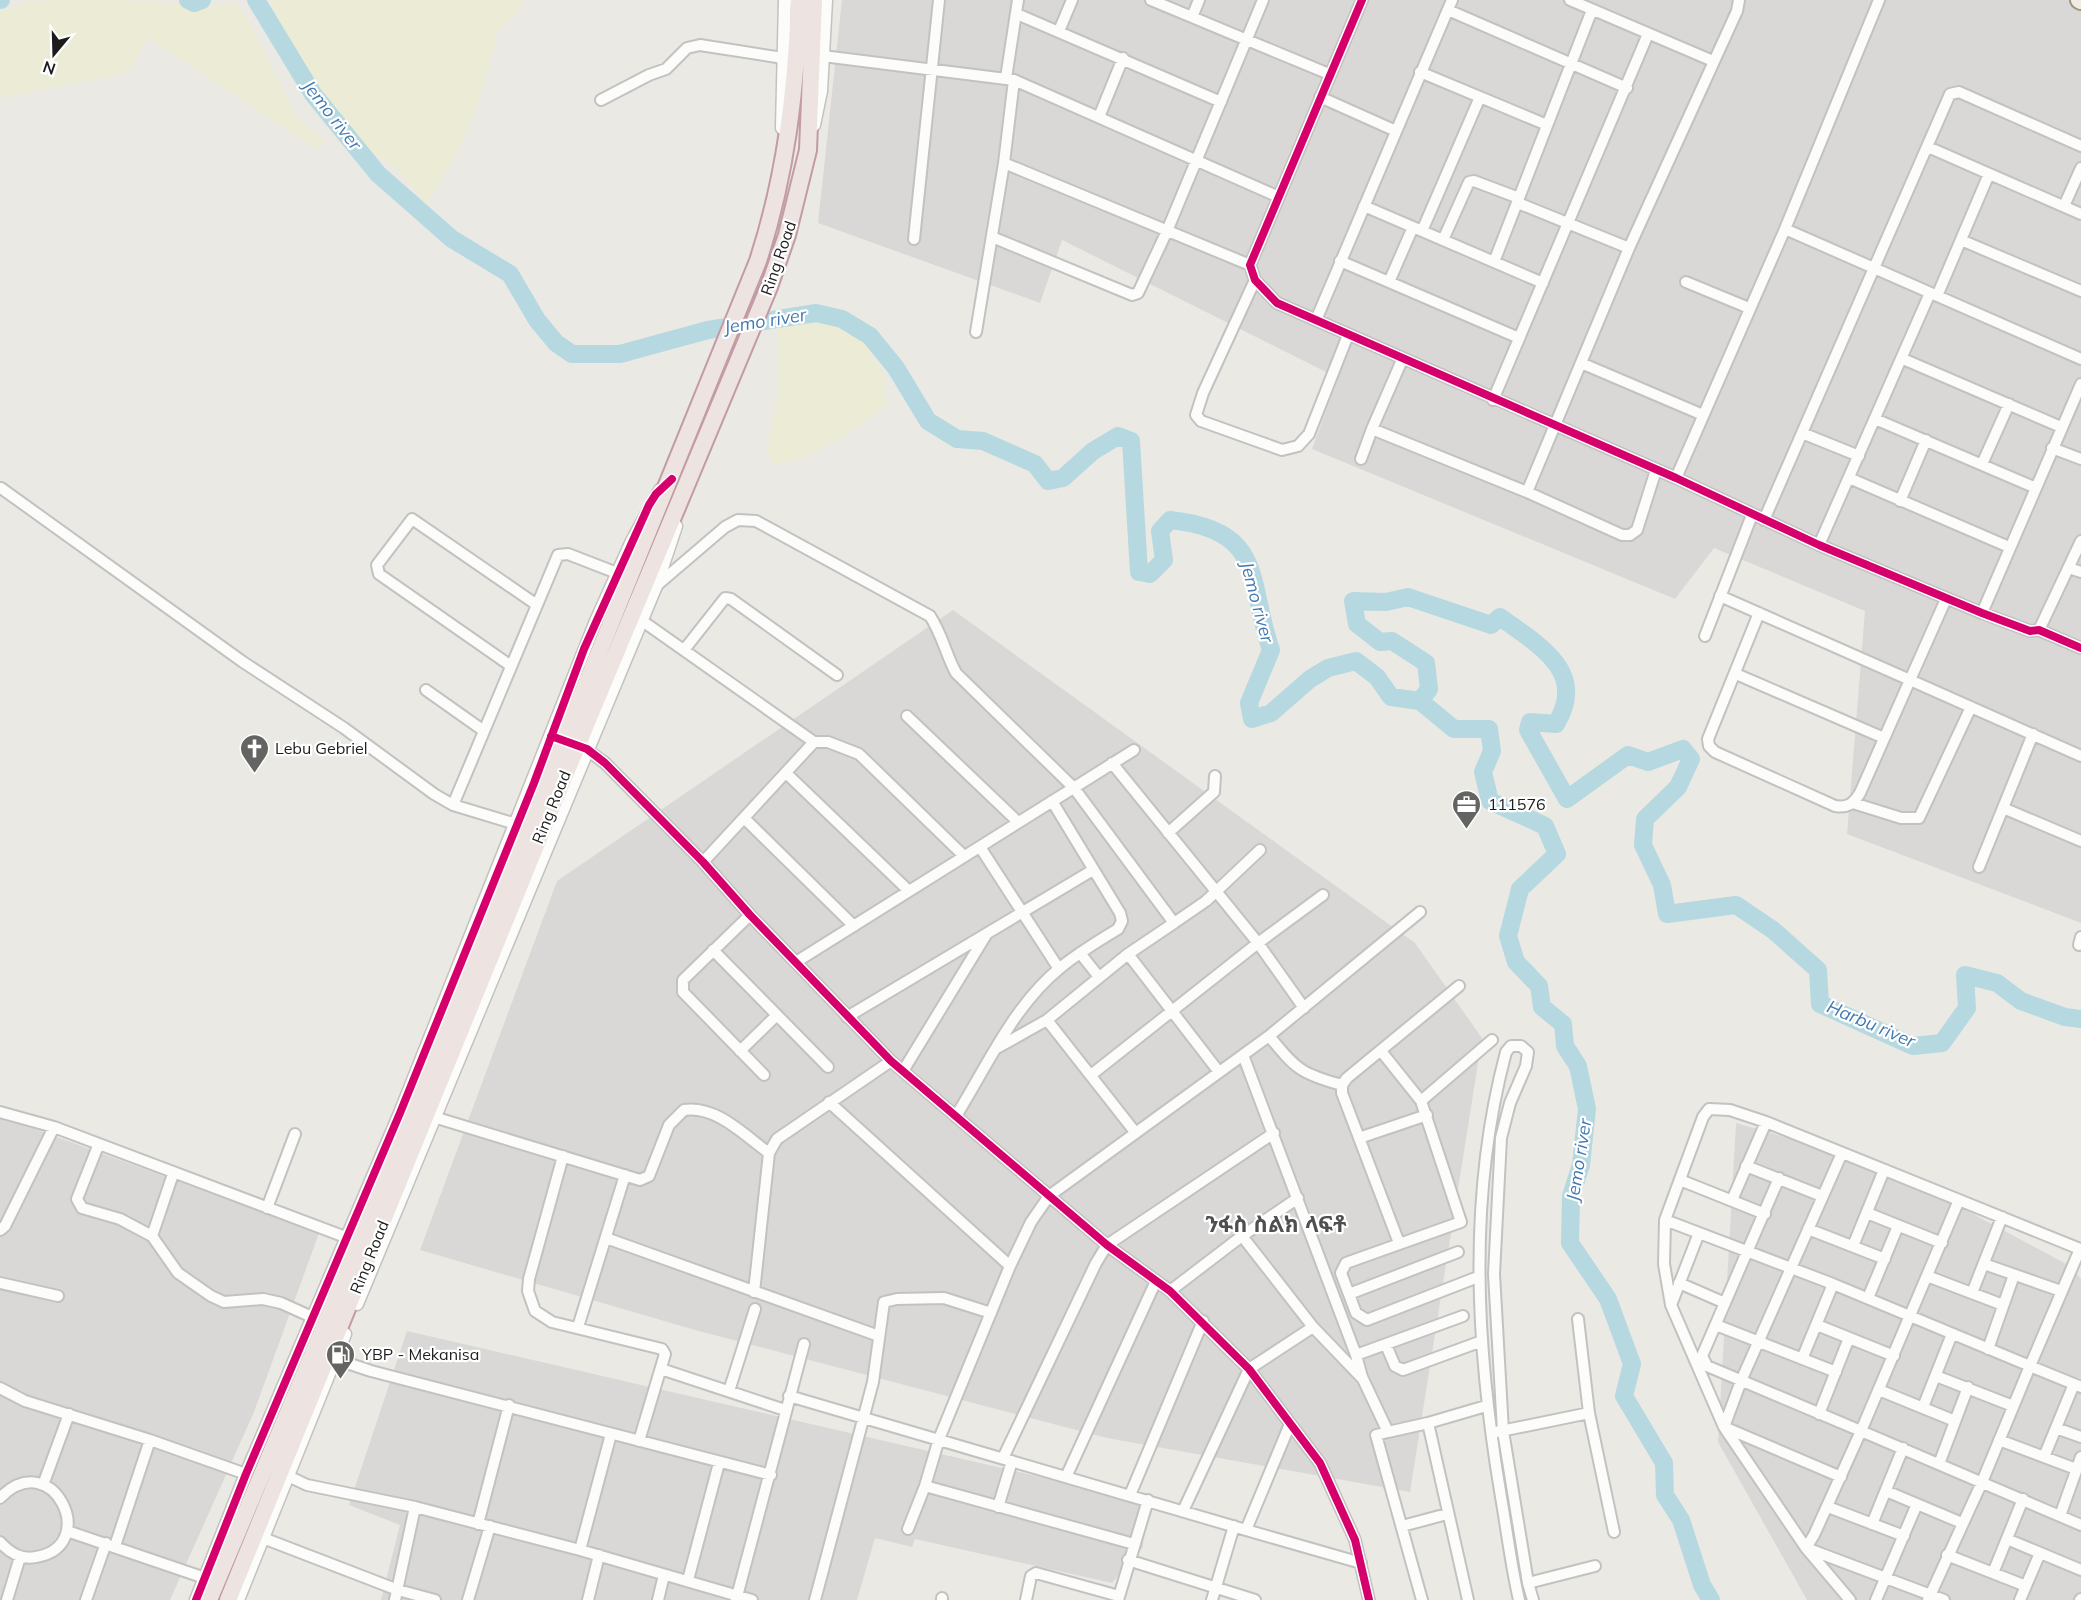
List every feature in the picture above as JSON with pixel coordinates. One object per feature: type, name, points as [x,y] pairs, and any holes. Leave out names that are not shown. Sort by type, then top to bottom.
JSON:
[{"type":"highway","name":"Ring Road","points":[[209,1600],[678,483],[772,218],[786,152],[796,82],[800,0]]},
{"type":"highway","name":"Ring Road","points":[[678,483],[748,341],[787,235],[808,150],[814,0]]},
{"type":"highway","name":"Ring Road","points":[[228,1600],[570,743]]},
{"type":"street","points":[[785,0],[782,124],[786,152]]},
{"type":"street","points":[[808,150],[821,91],[826,0]]},
{"type":"street","points":[[914,239],[939,0]]},
{"type":"street","points":[[976,332],[1004,163],[1018,0]]},
{"type":"street","points":[[1059,31],[1072,0]]},
{"type":"street","points":[[1151,0],[1329,74]]},
{"type":"street","points":[[1192,17],[1199,0]]},
{"type":"street","points":[[992,237],[1132,295],[1142,289],[1263,0]]},
{"type":"street","points":[[1362,0],[1250,265],[1256,280],[1277,303],[1493,400],[1676,478],[1819,545],[1946,599],[2030,631],[2039,630],[2081,648]]},
{"type":"street","points":[[1570,0],[1713,61]]},
{"type":"street","points":[[1527,492],[1629,248],[1737,11],[1739,0]]},
{"type":"street","points":[[1676,478],[1785,230],[1879,0]]},
{"type":"street","points":[[1316,320],[1450,5],[1570,64],[1627,88]]},
{"type":"street","points":[[1494,261],[1592,10]]},
{"type":"street","points":[[1017,14],[1221,102]]},
{"type":"street","points":[[1493,400],[1648,34]]},
{"type":"street","points":[[601,100],[649,75],[666,69],[687,48],[700,45],[783,58]]},
{"type":"street","points":[[823,56],[1010,79],[1279,198]]},
{"type":"street","points":[[1099,117],[1123,58]]},
{"type":"street","points":[[1420,72],[1546,125]]},
{"type":"street","points":[[1764,520],[1836,350],[1875,269],[1928,147],[1946,100],[1954,92],[2081,146]]},
{"type":"street","points":[[1320,97],[1396,131]]},
{"type":"street","points":[[1389,282],[1418,229],[1480,97]]},
{"type":"street","points":[[1928,147],[2081,214]]},
{"type":"street","points":[[1004,163],[1250,265]]},
{"type":"street","points":[[2064,206],[2081,168]]},
{"type":"street","points":[[1819,545],[1989,174]]},
{"type":"street","points":[[1443,240],[1469,182],[1474,181],[1569,225],[1629,248]]},
{"type":"street","points":[[1364,206],[1543,283]]},
{"type":"street","points":[[1785,230],[2081,359]]},
{"type":"street","points":[[1960,240],[2081,291]]},
{"type":"street","points":[[1341,261],[1519,338]]},
{"type":"street","points":[[1256,280],[1203,393],[1196,414],[1201,421],[1282,450],[1298,446],[1309,434],[1348,335]]},
{"type":"street","points":[[1686,282],[1749,308]]},
{"type":"street","points":[[1903,359],[2061,427]]},
{"type":"street","points":[[1361,459],[1402,360]]},
{"type":"street","points":[[1581,363],[1703,415]]},
{"type":"street","points":[[1982,613],[2081,384]]},
{"type":"street","points":[[1982,464],[2008,404]]},
{"type":"street","points":[[1875,419],[2036,488]]},
{"type":"street","points":[[1372,429],[1527,492],[1612,532],[1630,535],[1637,530],[1656,470]]},
{"type":"street","points":[[1802,433],[1859,456]]},
{"type":"street","points":[[1900,501],[1926,440]]},
{"type":"street","points":[[2052,448],[2081,459]]},
{"type":"street","points":[[1849,478],[2009,548]]},
{"type":"street","points":[[196,1600],[246,1474],[348,1238],[516,824],[570,743],[641,620],[656,586],[681,509],[678,483],[656,495],[617,573],[570,743],[437,1118],[335,1359],[238,1600]]},
{"type":"street","points":[[1,489],[243,662],[453,805],[516,824]]},
{"type":"street","points":[[1704,636],[1752,515]]},
{"type":"street","points":[[511,666],[379,574],[377,565],[412,519],[537,605]]},
{"type":"street","points":[[656,586],[725,527],[738,520],[756,521],[930,616],[940,633],[946,655],[956,673],[1074,788],[1174,923]]},
{"type":"street","points":[[2039,630],[2081,540]]},
{"type":"street","points":[[453,805],[558,555],[563,553],[617,573]]},
{"type":"street","points":[[2069,568],[2081,572]]},
{"type":"street","points":[[1720,596],[2081,756]]},
{"type":"street","points":[[684,650],[724,598],[731,599],[837,675]]},
{"type":"street","points":[[1759,613],[1708,739],[1709,746],[1715,753],[1835,806],[1846,807],[1853,803],[1946,599]]},
{"type":"street","points":[[641,620],[814,742],[828,742],[859,754],[964,856]]},
{"type":"street","points":[[1736,674],[1884,738]]},
{"type":"street","points":[[426,690],[484,731]]},
{"type":"street","points":[[1853,803],[1901,818],[1919,818],[1971,707]]},
{"type":"street","points":[[907,716],[1018,822]]},
{"type":"street","points":[[1980,867],[2033,734]]},
{"type":"street","points":[[703,862],[814,742]]},
{"type":"street","points":[[570,743],[606,763],[891,1061],[1107,1245],[1170,1291],[1203,1321],[1249,1369],[1320,1463],[1355,1540],[1369,1600]]},
{"type":"street","points":[[796,962],[1134,750]]},
{"type":"street","points":[[1112,763],[1258,943],[1304,1008]]},
{"type":"street","points":[[786,773],[909,891]]},
{"type":"street","points":[[1168,834],[1214,792],[1215,776]]},
{"type":"street","points":[[956,1116],[1016,1018],[1059,969],[1118,929],[1122,921],[1120,913],[1052,801]]},
{"type":"street","points":[[2003,808],[2081,841]]},
{"type":"street","points":[[744,818],[854,926]]},
{"type":"street","points":[[980,847],[1059,969]]},
{"type":"street","points":[[997,1048],[1047,1020],[1128,954],[1195,909],[1260,850]]},
{"type":"street","points":[[847,1017],[1093,870]]},
{"type":"street","points":[[1091,1075],[1258,943],[1323,896]]},
{"type":"street","points":[[908,1529],[925,1486],[939,1439],[1010,1266],[1031,1222],[1049,1196],[1269,1036],[1420,912]]},
{"type":"street","points":[[750,915],[682,980],[681,987],[683,992],[764,1075]]},
{"type":"street","points":[[903,1071],[986,934]]},
{"type":"street","points":[[713,950],[828,1067]]},
{"type":"street","points":[[1080,953],[1099,977]]},
{"type":"street","points":[[1128,954],[1219,1072]]},
{"type":"street","points":[[1398,1243],[1342,1094],[1342,1085],[1459,986]]},
{"type":"street","points":[[740,1051],[777,1015]]},
{"type":"street","points":[[1047,1020],[1135,1132]]},
{"type":"street","points":[[1269,1036],[1299,1070],[1310,1077],[1342,1085]]},
{"type":"street","points":[[1421,1101],[1492,1040]]},
{"type":"street","points":[[1519,1600],[1486,1406],[1478,1278],[1480,1219],[1494,1096],[1506,1052],[1511,1046],[1521,1046],[1528,1052],[1526,1066],[1510,1102],[1501,1138],[1496,1220],[1496,1341],[1503,1431],[1528,1583],[1533,1600]]},
{"type":"street","points":[[1381,1051],[1421,1101],[1461,1222],[1346,1263],[1341,1273],[1356,1314],[1367,1320],[1478,1278]]},
{"type":"street","points":[[1243,1055],[1274,1133],[1356,1355],[1362,1377],[1388,1432]]},
{"type":"street","points":[[754,1292],[769,1153],[784,1132],[891,1061]]},
{"type":"street","points":[[828,1102],[1010,1266]]},
{"type":"street","points":[[1850,1600],[1806,1548],[1724,1427],[1701,1366],[1671,1305],[1664,1264],[1665,1220],[1697,1129],[1709,1108],[1730,1110],[1766,1122],[2080,1249],[1982,1482],[1929,1597]]},
{"type":"street","points":[[437,1118],[645,1180],[669,1125],[677,1114],[692,1109],[714,1113],[769,1153]]},
{"type":"street","points":[[0,1112],[54,1127],[98,1146],[348,1238]]},
{"type":"street","points":[[1359,1138],[1427,1114]]},
{"type":"street","points":[[1732,1200],[1766,1122]]},
{"type":"street","points":[[0,1230],[5,1227],[54,1127]]},
{"type":"street","points":[[998,1507],[1007,1459],[1096,1263],[1107,1245],[1274,1133]]},
{"type":"street","points":[[267,1208],[296,1134]]},
{"type":"street","points":[[98,1146],[77,1199],[78,1205],[120,1219],[152,1236],[178,1273],[211,1296],[224,1302],[263,1299],[281,1303],[312,1317]]},
{"type":"street","points":[[1724,1427],[1842,1153]]},
{"type":"street","points":[[563,1155],[528,1291],[535,1311],[543,1318],[656,1346],[665,1354],[639,1441]]},
{"type":"street","points":[[1746,1166],[1822,1196]]},
{"type":"street","points":[[1853,1246],[1884,1170]]},
{"type":"street","points":[[152,1236],[173,1174]]},
{"type":"street","points":[[578,1327],[625,1175]]},
{"type":"street","points":[[1701,1366],[1702,1356],[1779,1178]]},
{"type":"street","points":[[1680,1180],[1765,1214]]},
{"type":"street","points":[[1170,1291],[1242,1236],[1298,1198]]},
{"type":"street","points":[[1806,1548],[1841,1477],[1959,1200]]},
{"type":"street","points":[[1867,1213],[1942,1243]]},
{"type":"street","points":[[1972,1293],[2002,1217]]},
{"type":"street","points":[[1665,1220],[1833,1284],[2077,1386],[2044,1457]]},
{"type":"street","points":[[1868,1299],[1898,1226]]},
{"type":"street","points":[[1808,1229],[1885,1259]]},
{"type":"street","points":[[1671,1305],[1699,1233]]},
{"type":"street","points":[[1242,1236],[1313,1328],[1362,1377]]},
{"type":"street","points":[[606,1238],[879,1336]]},
{"type":"street","points":[[1349,1294],[1458,1252]]},
{"type":"street","points":[[1984,1264],[2061,1291]]},
{"type":"street","points":[[1988,1349],[2014,1275]]},
{"type":"street","points":[[1927,1276],[2003,1305]]},
{"type":"street","points":[[1066,1477],[1156,1281]]},
{"type":"street","points":[[0,1283],[58,1296]]},
{"type":"street","points":[[1679,1284],[1725,1303]]},
{"type":"street","points":[[1802,1359],[1833,1284]]},
{"type":"street","points":[[815,1600],[873,1382],[883,1307],[888,1300],[944,1298],[991,1313]]},
{"type":"street","points":[[729,1390],[755,1309]]},
{"type":"street","points":[[1356,1355],[1463,1316]]},
{"type":"street","points":[[1578,1319],[1589,1413],[1614,1532]]},
{"type":"street","points":[[1130,1495],[1203,1321]]},
{"type":"street","points":[[1716,1325],[1836,1372]]},
{"type":"street","points":[[1817,1325],[1894,1356]]},
{"type":"street","points":[[1183,1511],[1249,1369],[1313,1328]]},
{"type":"street","points":[[1923,1407],[1952,1334]]},
{"type":"street","points":[[1819,1413],[1849,1338]]},
{"type":"street","points":[[1386,1345],[1395,1366],[1403,1370],[1482,1341]]},
{"type":"street","points":[[737,1598],[804,1344]]},
{"type":"street","points":[[335,1359],[370,1371],[509,1405],[719,1463],[771,1474]]},
{"type":"street","points":[[1701,1366],[1819,1413],[2081,1525]]},
{"type":"street","points":[[661,1369],[785,1410]]},
{"type":"street","points":[[1936,1376],[2013,1406]]},
{"type":"street","points":[[0,1388],[25,1401],[150,1440],[246,1474]]},
{"type":"street","points":[[1939,1464],[1968,1388]]},
{"type":"street","points":[[1879,1390],[1955,1421]]},
{"type":"street","points":[[789,1396],[1360,1563]]},
{"type":"street","points":[[478,1524],[509,1405]]},
{"type":"street","points":[[1422,1600],[1376,1435],[1486,1406]]},
{"type":"street","points":[[1490,1434],[1589,1413]]},
{"type":"street","points":[[43,1485],[69,1414]]},
{"type":"street","points":[[1428,1423],[1468,1600]]},
{"type":"street","points":[[1246,1530],[1290,1424]]},
{"type":"street","points":[[1724,1427],[1841,1477]]},
{"type":"street","points":[[2056,1428],[2081,1437]]},
{"type":"street","points":[[580,1550],[611,1434]]},
{"type":"street","points":[[86,1600],[111,1545],[150,1440]]},
{"type":"street","points":[[1999,1440],[2076,1469]]},
{"type":"street","points":[[1872,1524],[1903,1449]]},
{"type":"street","points":[[2060,1516],[2081,1457]]},
{"type":"street","points":[[688,1580],[719,1463]]},
{"type":"street","points":[[288,1476],[307,1485],[415,1508],[580,1550],[688,1580],[737,1598],[752,1600]]},
{"type":"street","points":[[0,1498],[19,1484],[43,1485],[62,1499],[67,1510],[67,1530],[52,1551],[42,1556],[20,1557],[0,1542]]},
{"type":"street","points":[[925,1486],[1134,1544]]},
{"type":"street","points":[[1886,1491],[1962,1523]]},
{"type":"street","points":[[1993,1573],[2023,1499]]},
{"type":"street","points":[[1026,1600],[1031,1576],[1036,1573],[1118,1598],[1148,1500]]},
{"type":"street","points":[[1876,1600],[1917,1504]]},
{"type":"street","points":[[1827,1507],[1904,1536]]},
{"type":"street","points":[[397,1595],[415,1508]]},
{"type":"street","points":[[1402,1526],[1447,1514]]},
{"type":"street","points":[[468,1600],[490,1526]]},
{"type":"street","points":[[1212,1600],[1234,1526]]},
{"type":"street","points":[[67,1530],[205,1578]]},
{"type":"street","points":[[263,1538],[397,1595],[435,1600]]},
{"type":"street","points":[[2007,1539],[2081,1570]]},
{"type":"street","points":[[1806,1548],[1886,1577],[1929,1597],[1944,1600]]},
{"type":"street","points":[[2020,1600],[2040,1553]]},
{"type":"street","points":[[1947,1555],[2026,1586]]},
{"type":"street","points":[[588,1600],[599,1556]]},
{"type":"street","points":[[7,1600],[20,1557]]},
{"type":"street","points":[[1128,1560],[1255,1600]]},
{"type":"street","points":[[1528,1583],[1595,1566]]},
{"type":"street","points":[[658,1600],[664,1575]]},
{"type":"shaded area","points":[[842,0],[2081,0],[2081,923],[1847,834],[1865,611],[1714,548],[1675,599],[1312,449],[1338,378],[1062,240],[1040,303],[818,223]]},
{"type":"shaded area","points":[[953,610],[1415,943],[1482,1038],[1410,1492],[1107,1438],[695,1330],[420,1250],[557,881]]},
{"type":"shaded area","points":[[0,1116],[319,1233],[254,1412],[170,1600],[0,1600]]},
{"type":"shaded area","points":[[1736,1123],[1884,1166],[2070,1266],[2081,1279],[2081,1600],[1807,1600],[1718,1442]]},
{"type":"shaded area","points":[[407,1331],[1145,1501],[1143,1547],[1112,1583],[915,1539],[912,1547],[875,1538],[857,1600],[381,1600],[400,1525],[349,1505]]},
{"type":"green space","points":[[127,0],[180,4],[195,10],[235,1],[250,23],[296,115],[324,141],[319,151],[148,38],[131,68],[120,75],[0,98],[0,11],[28,2]]},
{"type":"green space","points":[[270,0],[521,0],[520,9],[498,31],[480,97],[459,148],[427,204],[399,171],[367,149],[326,98],[278,23]]},
{"type":"green space","points":[[816,321],[843,329],[866,345],[884,375],[888,405],[847,435],[805,457],[774,465],[767,453],[778,387],[778,327]]},
{"type":"waterway","name":"Jemo river","points":[[188,0],[194,3],[202,0]]},
{"type":"waterway","name":"Jemo river","points":[[256,0],[313,94],[378,174],[452,239],[510,274],[537,320],[556,343],[572,354],[620,354],[708,330],[816,313],[842,319],[870,336],[896,368],[928,421],[957,439],[983,441],[1035,464],[1048,481],[1063,478],[1093,451],[1118,436],[1131,441],[1139,572],[1150,574],[1164,560],[1160,531],[1170,520],[1201,526],[1223,535],[1238,547],[1248,563],[1271,650],[1249,703],[1252,719],[1271,713],[1310,679],[1328,668],[1356,661],[1377,677],[1391,697],[1420,701],[1454,729],[1489,729],[1492,751],[1483,772],[1490,801],[1545,826],[1557,854],[1520,889],[1508,936],[1516,962],[1539,986],[1542,1007],[1563,1024],[1565,1046],[1578,1066],[1587,1109],[1581,1165],[1571,1196],[1570,1243],[1608,1299],[1632,1364],[1624,1396],[1664,1463],[1665,1495],[1681,1520],[1702,1585],[1711,1600]]},
{"type":"waterway","name":"Harbu river","points":[[1420,701],[1429,689],[1426,663],[1392,641],[1380,642],[1357,624],[1353,601],[1386,602],[1408,597],[1491,625],[1500,617],[1543,649],[1562,674],[1566,689],[1564,705],[1556,724],[1530,722],[1528,730],[1567,799],[1628,755],[1648,762],[1683,749],[1691,759],[1678,787],[1645,819],[1643,845],[1662,885],[1667,914],[1736,905],[1773,930],[1818,970],[1820,1004],[1913,1046],[1942,1043],[1967,1008],[1965,975],[1997,983],[2021,1001],[2065,1017],[2081,1019]]},
{"type":"cycle path","points":[[1362,0],[1250,265],[1255,280],[1277,303],[1676,478],[1819,545],[1982,613],[2030,631],[2039,630],[2081,648]]},
{"type":"cycle path","points":[[196,1600],[246,1474],[400,1113],[534,783],[584,649],[649,505],[656,494],[672,479]]},
{"type":"cycle path","points":[[551,736],[587,749],[605,763],[703,862],[750,915],[891,1061],[1107,1245],[1170,1291],[1249,1369],[1320,1463],[1355,1540],[1369,1600]]},
{"type":"place","name":"Lebu Gebriel","points":[[254,774]]},
{"type":"place","name":"111576","points":[[1467,830]]},
{"type":"place","name":"YBP - Mekanisa","points":[[341,1380]]},
{"type":"district","name":"ንፋስ ስልክ ላፍቶ","points":[[1276,1224]]}]
